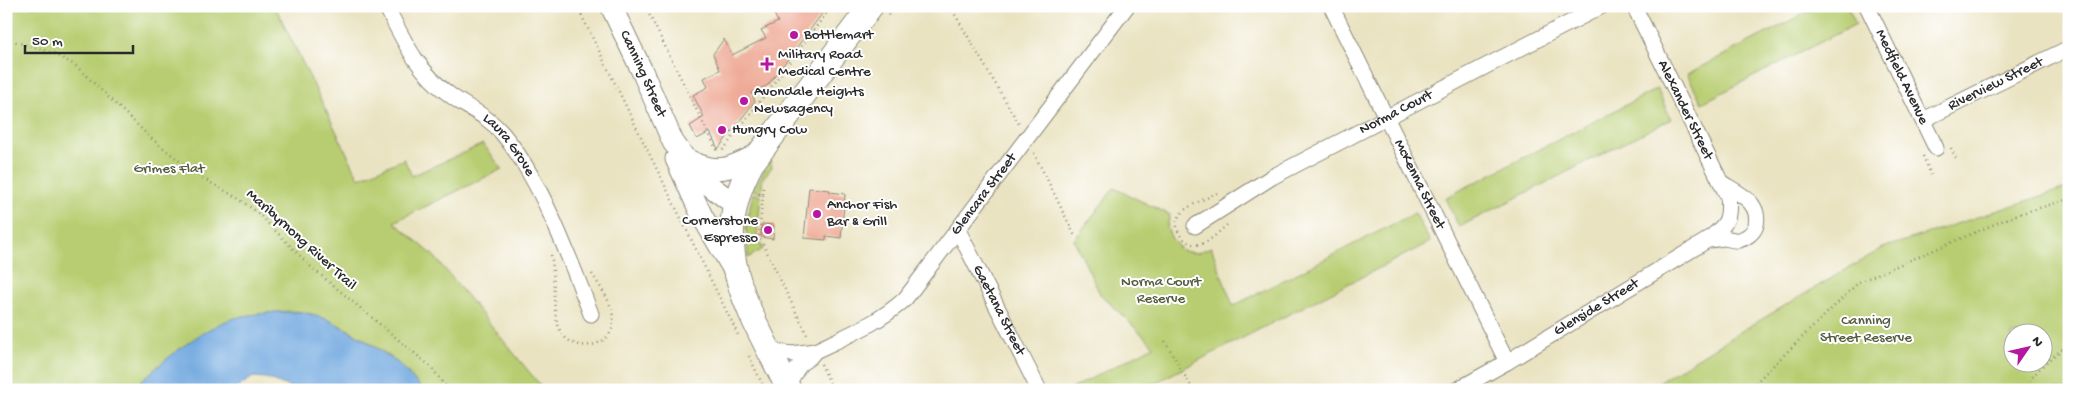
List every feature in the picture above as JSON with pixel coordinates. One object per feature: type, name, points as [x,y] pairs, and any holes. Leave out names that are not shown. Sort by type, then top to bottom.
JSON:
[{"type":"main road","points":[[734,204],[741,183],[760,153],[871,6]]},
{"type":"main road","name":"Canning Street","points":[[734,204],[731,242],[736,274],[745,299],[759,353],[781,388]]},
{"type":"street","name":"Laura Grove","points":[[386,6],[411,56],[430,78],[450,96],[480,113],[502,132],[532,177],[569,256],[591,314]]},
{"type":"street","name":"Canning Street","points":[[611,6],[678,150],[706,182],[734,204]]},
{"type":"street","name":"Glencara Street","points":[[781,388],[800,364],[810,358],[818,357],[873,323],[893,310],[905,299],[1127,6]]},
{"type":"street","name":"McKenna Street","points":[[1331,6],[1507,362]]},
{"type":"street","name":"Norma Court","points":[[1195,226],[1272,177],[1602,6]]},
{"type":"street","name":"Alexander Street","points":[[1634,6],[1728,197],[1729,216]]},
{"type":"street","name":"Medfield Avenue","points":[[1867,6],[1936,148]]},
{"type":"street","name":"Riverview Street","points":[[1923,120],[2069,48]]},
{"type":"street","name":"Canning Street","points":[[678,150],[675,157],[702,216],[736,274]]},
{"type":"street","points":[[678,150],[708,168],[722,170],[760,153]]},
{"type":"street","points":[[1706,241],[1725,238],[1737,240],[1746,237],[1755,229],[1757,220],[1756,209],[1749,200],[1720,182]]},
{"type":"street","name":"Glenside Street","points":[[1457,390],[1507,362],[1706,241],[1724,227],[1729,216]]},
{"type":"street","name":"Gaetana Street","points":[[958,230],[1039,390]]},
{"type":"street","name":"Glencara Street","points":[[759,353],[795,354],[806,351],[818,357]]},
{"type":"path","points":[[578,6],[740,338]]},
{"type":"path","points":[[645,6],[719,155],[832,6]]},
{"type":"path","points":[[950,6],[1027,138],[1076,238]]},
{"type":"path","name":"Maribyrnong River Trail","points":[[6,39],[53,53],[75,65],[167,151],[197,175],[236,197],[257,212],[311,267],[430,366],[449,390]]},
{"type":"path","points":[[1220,192],[1178,216],[1177,230],[1184,241],[1195,245],[1207,241],[1230,223]]},
{"type":"path","points":[[762,195],[759,236],[834,390]]},
{"type":"path","points":[[1748,390],[1859,282],[2016,215],[2069,200]]},
{"type":"path","points":[[548,248],[552,256],[556,318],[559,330],[574,343],[589,346],[599,344],[610,334],[613,327],[613,316],[610,305],[588,267]]},
{"type":"path","points":[[1165,341],[1193,390]]},
{"type":"path","points":[[2024,390],[2029,381],[2048,360],[2069,344]]},
{"type":"path","points":[[759,353],[781,388]]},
{"type":"path","points":[[818,357],[829,360]]},
{"type":"path","points":[[814,367],[818,357]]},
{"type":"green space","name":"Grimes Flat","points":[[6,6],[275,6],[359,178],[404,159],[412,176],[483,144],[502,169],[394,222],[434,256],[544,390],[423,390],[391,357],[354,333],[315,315],[292,311],[247,316],[224,322],[187,344],[131,390],[6,390]]},
{"type":"green space","points":[[1819,6],[1847,6],[1856,24],[1702,103],[1687,74]]},
{"type":"green space","points":[[1657,89],[1671,119],[1459,227],[1445,198]]},
{"type":"green space","points":[[770,160],[772,167],[763,178],[761,193],[753,190]]},
{"type":"green space","name":"Canning Street Reserve","points":[[2069,187],[2069,390],[1646,390],[1883,248]]},
{"type":"green space","name":"Norma Court Reserve","points":[[1114,188],[1170,215],[1167,228],[1173,241],[1183,251],[1197,253],[1211,247],[1233,306],[1415,213],[1430,242],[1141,390],[1069,390],[1154,346],[1100,294],[1074,240]]},
{"type":"green space","points":[[753,193],[761,196],[757,236],[763,249],[748,258],[746,224]]},
{"type":"water","points":[[276,312],[303,312],[329,320],[362,338],[399,364],[423,390],[298,390],[266,378],[253,377],[234,390],[131,390],[176,352],[213,327],[238,317]]},
{"type":"building","points":[[770,6],[828,6],[768,85],[751,93],[755,101],[718,149],[710,132],[697,139],[690,126],[704,117],[693,95],[708,87],[704,78],[720,70],[713,54],[724,39],[732,55],[766,38],[761,30],[778,22]]},
{"type":"building","name":"Anchor Fish Bar & Grill","points":[[809,188],[845,194],[841,238],[826,236],[826,240],[804,238]]},
{"type":"building","name":"Cornerstone Espresso","points":[[762,224],[774,225],[773,239],[761,237]]},
{"type":"place","name":"Bottlemart","points":[[794,35]]},
{"type":"place","name":"Military Road Medical Centre","points":[[767,64]]},
{"type":"place","name":"Avondale Heights Newsagency","points":[[744,101]]},
{"type":"place","name":"Hungry Cow","points":[[722,130]]},
{"type":"place","name":"Anchor Fish Bar & Grill","points":[[817,214]]},
{"type":"place","name":"Cornerstone Espresso","points":[[768,230]]}]
